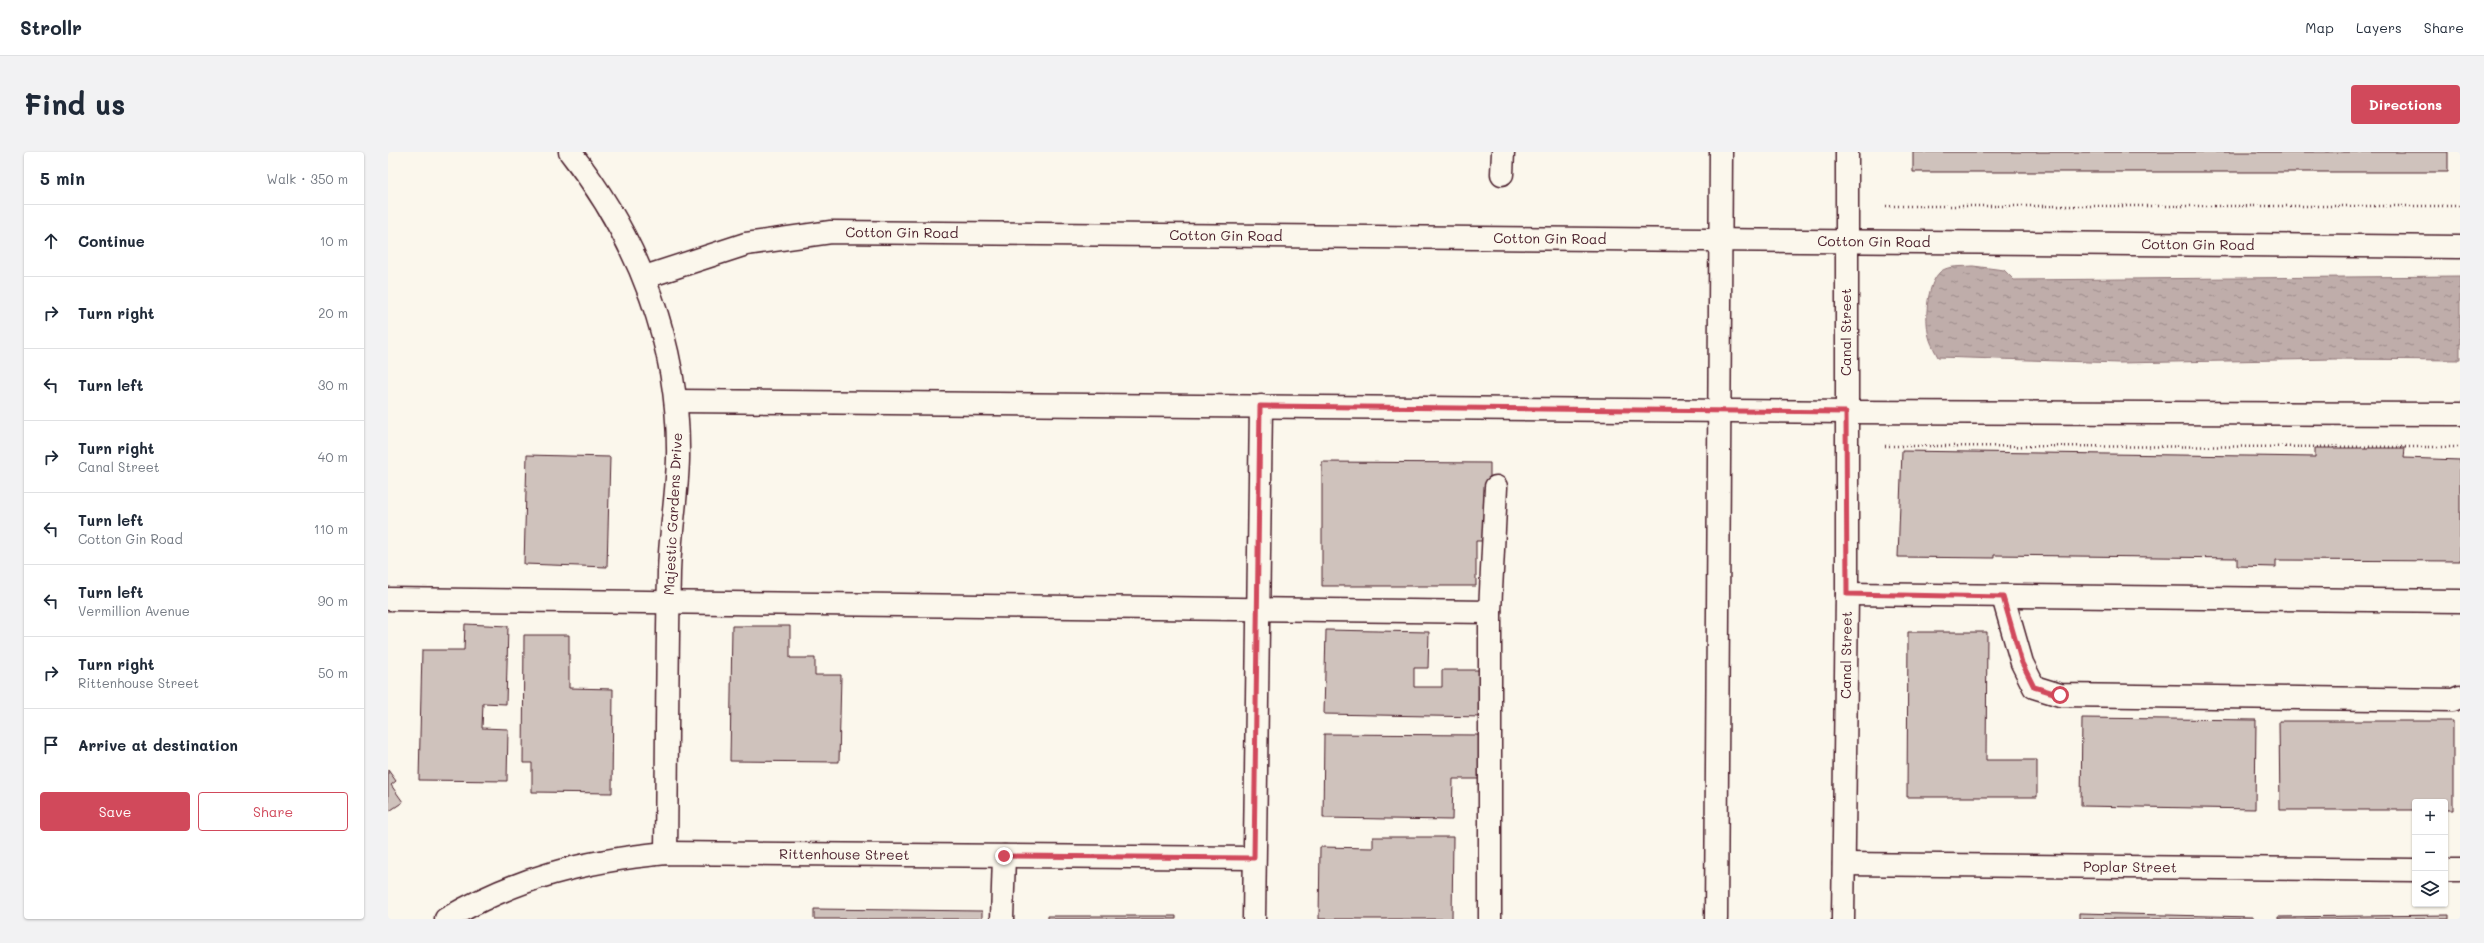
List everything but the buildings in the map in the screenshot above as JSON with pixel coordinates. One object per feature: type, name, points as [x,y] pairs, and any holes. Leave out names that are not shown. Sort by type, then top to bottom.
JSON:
[{"type":"street","name":"Majestic Gardens Drive","points":[[570,152],[610,209],[645,277],[667,349],[676,401],[678,460],[670,556],[666,853]]},
{"type":"street","points":[[1502,174],[1503,152]]},
{"type":"street","points":[[1716,919],[1721,152]]},
{"type":"street","name":"Canal Street","points":[[1844,919],[1847,594],[1847,152]]},
{"type":"street","name":"Cotton Gin Road","points":[[645,277],[746,244],[831,232],[2460,247]]},
{"type":"street","points":[[676,401],[1719,409],[1846,412],[2460,414]]},
{"type":"street","points":[[1254,919],[1260,406]]},
{"type":"street","points":[[1490,919],[1490,612],[1496,487]]},
{"type":"street","points":[[1847,594],[2003,597],[2460,601]]},
{"type":"street","points":[[2003,597],[2022,663],[2034,687],[2060,695],[2452,700],[2460,697]]},
{"type":"street","points":[[388,599],[1257,608],[1490,612]]},
{"type":"street","name":"Rittenhouse Street","points":[[446,919],[502,890],[549,874],[583,864],[666,853],[1254,858]]},
{"type":"street","points":[[1002,919],[1004,856]]},
{"type":"street","name":"Poplar Street","points":[[1844,864],[2412,870]]},
{"type":"street","points":[[2448,870],[2460,870]]},
{"type":"path","points":[[1886,206],[2460,206]]},
{"type":"path","points":[[1885,446],[2460,447]]},
{"type":"water","points":[[1973,266],[2004,270],[2014,280],[2460,276],[2460,360],[2334,359],[2119,363],[1938,357],[1930,340],[1927,324],[1929,295],[1935,278],[1940,272],[1947,268]]},
{"type":"route","points":[[1004,856],[1254,858],[1257,608],[1259,575],[1260,406],[1719,409],[1846,412],[1847,594],[2003,597],[2022,663],[2034,687],[2060,695]]}]
